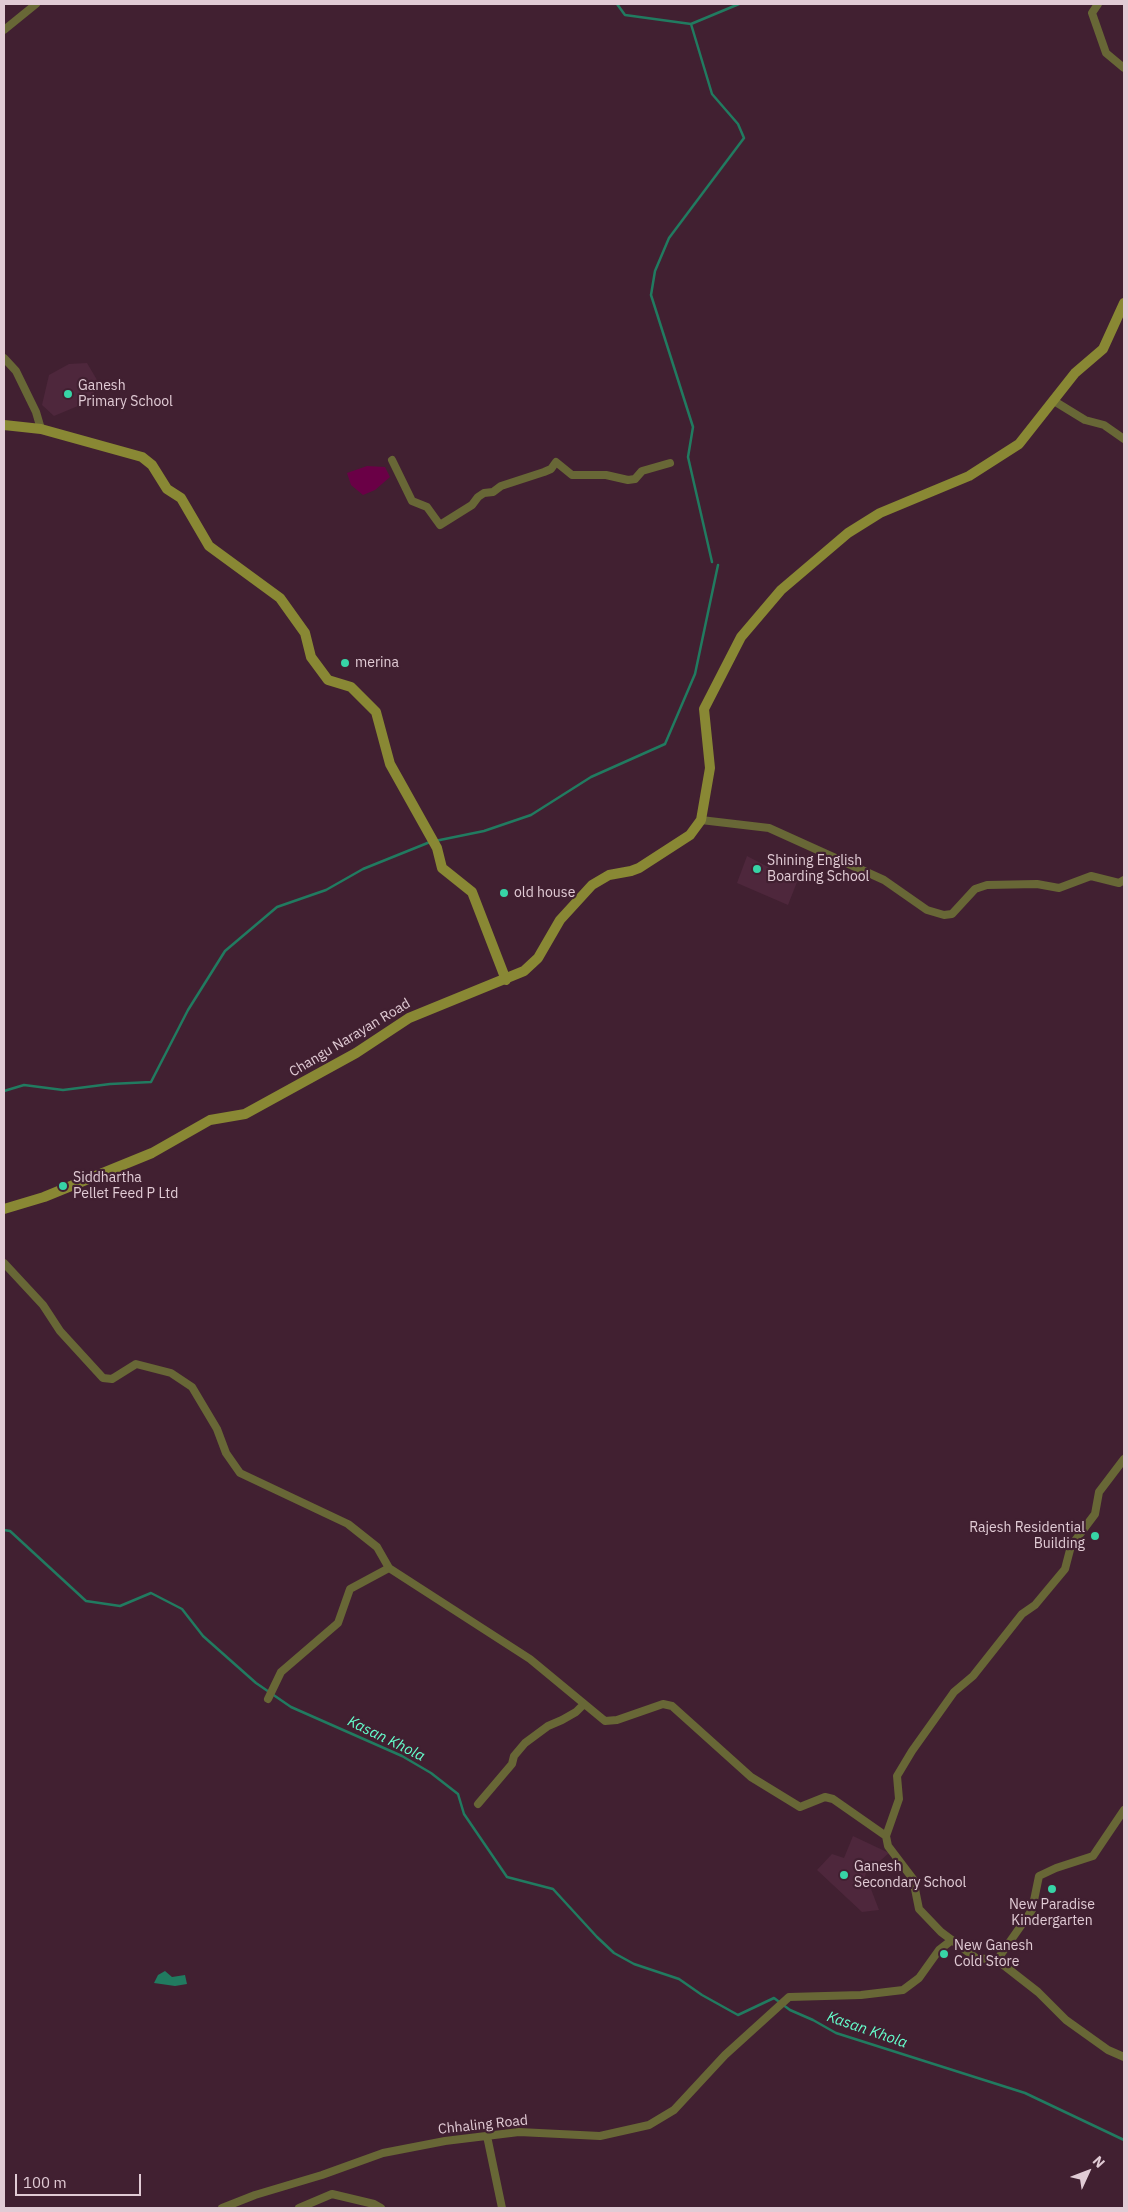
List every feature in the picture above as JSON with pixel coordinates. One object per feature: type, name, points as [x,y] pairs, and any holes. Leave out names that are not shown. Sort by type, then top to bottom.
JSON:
[{"type":"main road","points":[[701,820],[710,768],[704,709],[741,637],[781,590],[848,533],[898,504],[969,476],[1004,455],[1027,436],[1075,373],[1103,349],[1124,304]]},
{"type":"main road","points":[[4,424],[41,429],[142,457],[152,465],[167,488],[181,498],[208,546],[280,598],[305,633],[311,657],[328,680],[352,687],[376,712],[390,764],[437,848],[442,868],[472,892],[506,980]]},
{"type":"main road","name":"Changu Narayan Road","points":[[4,1209],[44,1198],[152,1153],[210,1120],[245,1114],[356,1053],[409,1018],[506,980],[524,971],[538,958],[560,920],[592,884],[609,875],[631,872],[639,868],[690,835],[701,820]]},
{"type":"street","points":[[4,30],[36,4]]},
{"type":"street","points":[[1098,4],[1092,14],[1106,52],[1124,68]]},
{"type":"street","points":[[4,358],[16,371],[36,412],[41,429]]},
{"type":"street","points":[[1054,400],[1085,420],[1104,425],[1124,439]]},
{"type":"street","points":[[392,460],[412,501],[427,507],[440,525],[472,505],[484,493],[493,492],[501,486],[551,469],[556,462],[572,475],[606,475],[628,480],[635,480],[642,471],[670,463]]},
{"type":"street","points":[[701,820],[769,828],[884,880],[927,910],[944,916],[952,914],[975,889],[987,885],[1037,884],[1059,888],[1091,876],[1119,883],[1124,880]]},
{"type":"street","points":[[4,1263],[43,1305],[60,1331],[103,1378],[112,1379],[136,1364],[171,1373],[192,1387],[217,1429],[226,1453],[240,1473],[348,1524],[376,1547],[389,1568],[530,1659],[604,1721],[617,1720],[663,1704],[672,1706],[751,1777],[800,1807],[825,1797],[833,1799],[886,1836]]},
{"type":"street","points":[[1124,1459],[1099,1492],[1095,1514],[1071,1546],[1065,1568],[1035,1605],[1022,1614],[973,1676],[954,1692],[912,1750],[897,1776],[899,1799],[886,1836],[888,1846],[913,1879],[919,1908],[941,1932],[976,1958],[997,1960],[1038,1992],[1066,2020],[1108,2050],[1124,2057]]},
{"type":"street","points":[[268,1699],[281,1672],[338,1623],[350,1589],[389,1568]]},
{"type":"street","points":[[478,1804],[512,1764],[514,1756],[525,1743],[548,1726],[576,1712],[584,1704]]},
{"type":"street","points":[[997,1960],[1032,1910],[1039,1876],[1056,1868],[1093,1856],[1124,1810]]},
{"type":"street","name":"Chhaling Road","points":[[222,2208],[255,2195],[322,2175],[383,2153],[445,2141],[519,2132],[600,2136],[649,2125],[674,2110],[725,2055],[789,1997],[861,1995],[903,1990],[919,1978],[939,1950],[952,1940]]},
{"type":"street","points":[[487,2136],[502,2208]]},
{"type":"street","points":[[299,2208],[332,2194],[374,2204],[381,2208]]},
{"type":"shaded area","name":"Ganesh Primary School","points":[[87,363],[100,385],[85,403],[54,416],[42,405],[49,375],[69,364]]},
{"type":"shaded area","points":[[367,466],[385,467],[390,477],[375,490],[363,495],[351,485],[347,473]]},
{"type":"shaded area","name":"Shining English Boarding School","points":[[747,856],[797,882],[788,905],[737,883]]},
{"type":"shaded area","name":"Ganesh Secondary School","points":[[853,1836],[889,1853],[866,1873],[864,1881],[871,1889],[879,1910],[862,1912],[817,1870],[832,1854],[844,1858]]},
{"type":"shaded area","points":[[165,1971],[172,1977],[185,1975],[187,1984],[175,1986],[154,1983],[158,1975]]},
{"type":"waterway","points":[[617,4],[625,15],[691,24],[739,4]]},
{"type":"waterway","points":[[691,24],[712,94],[738,124],[744,138],[669,238],[655,271],[651,295],[693,427],[688,457],[712,562]]},
{"type":"waterway","points":[[435,841],[484,831],[531,815],[591,777],[665,744],[695,674],[718,565]]},
{"type":"waterway","points":[[4,1091],[24,1085],[63,1090],[110,1084],[151,1082],[188,1010],[225,951],[277,907],[326,890],[363,869],[430,842]]},
{"type":"waterway","name":"Kasan Khola","points":[[4,1530],[10,1531],[86,1601],[120,1606],[151,1593],[182,1609],[203,1636],[256,1683],[291,1707],[402,1756],[431,1773],[458,1794],[464,1814],[507,1877],[553,1889],[614,1953],[634,1964],[679,1979],[702,1995],[738,2015],[774,1998],[790,2010],[836,2033],[1025,2093],[1124,2140]]},
{"type":"place","name":"Ganesh Primary School","points":[[68,394]]},
{"type":"place","name":"merina","points":[[345,663]]},
{"type":"place","name":"Shining English Boarding School","points":[[757,869]]},
{"type":"place","name":"old house","points":[[504,893]]},
{"type":"place","name":"Siddhartha Pellet Feed P Ltd","points":[[63,1186]]},
{"type":"place","name":"Rajesh Residential Building","points":[[1095,1536]]},
{"type":"place","name":"Ganesh Secondary School","points":[[844,1875]]},
{"type":"place","name":"New Paradise Kindergarten","points":[[1052,1889]]},
{"type":"place","name":"New Ganesh Cold Store","points":[[944,1954]]}]
